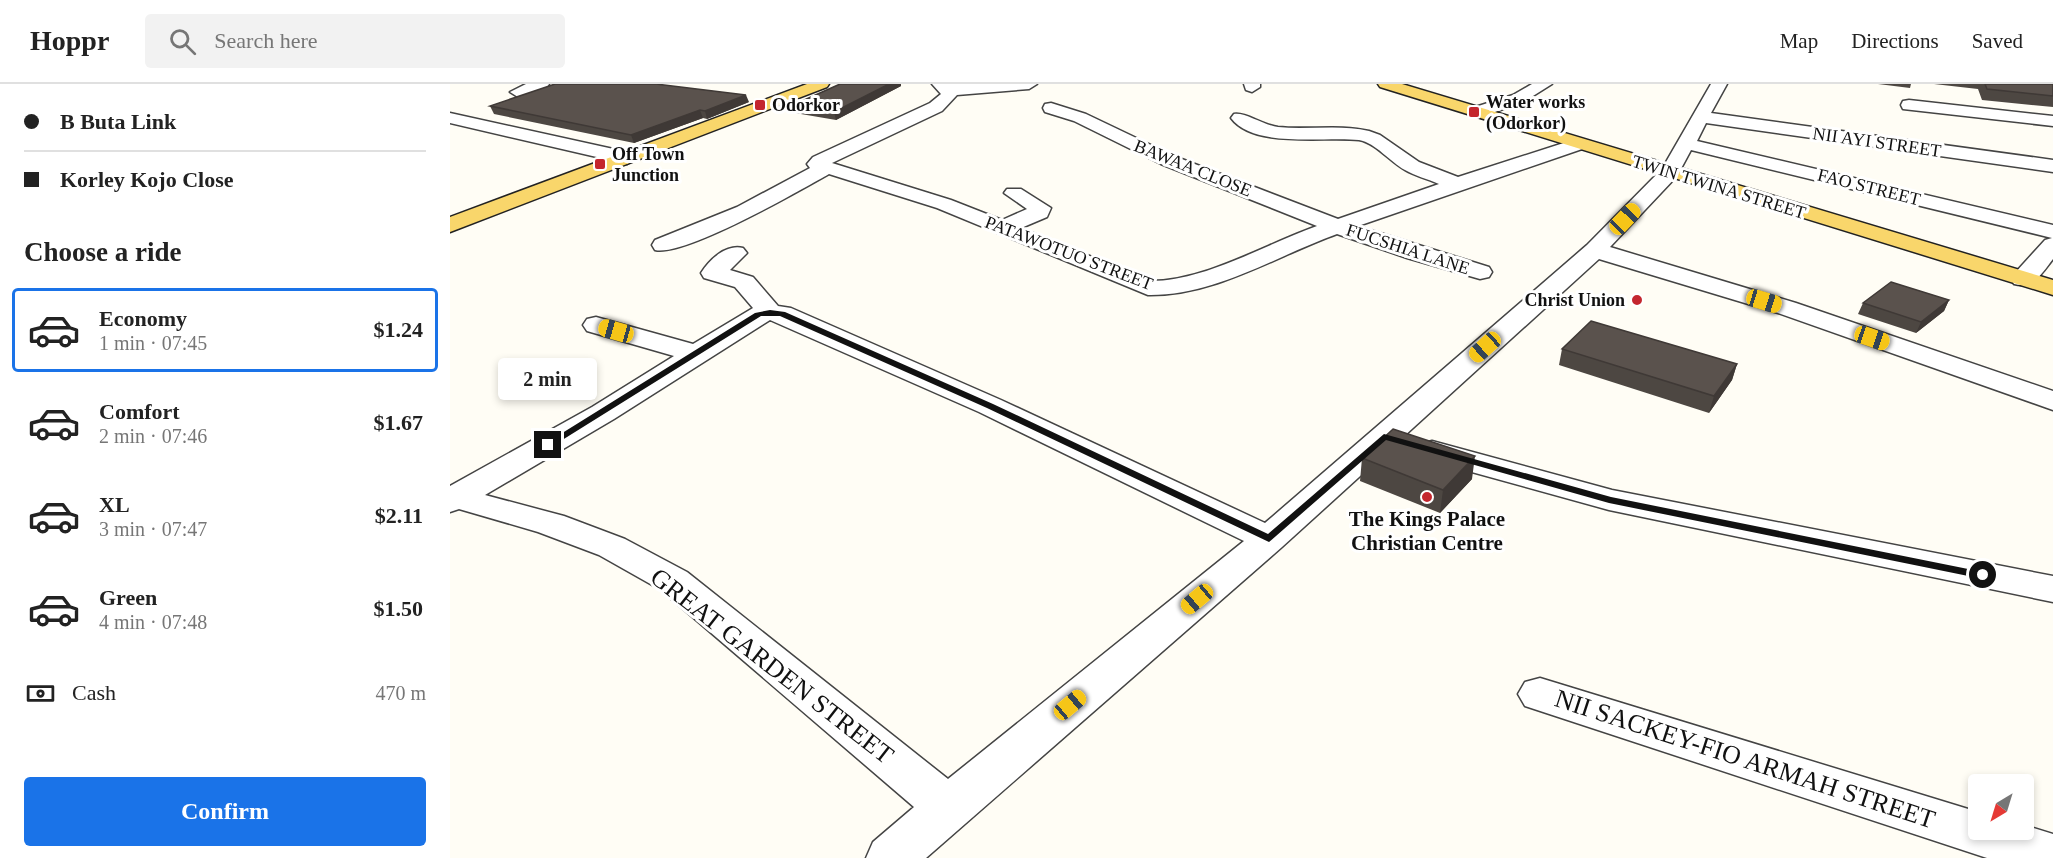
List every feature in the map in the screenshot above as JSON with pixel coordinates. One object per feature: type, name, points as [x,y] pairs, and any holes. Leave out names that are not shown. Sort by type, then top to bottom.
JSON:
[{"type":"main road","points":[[450,225],[821,84]]},
{"type":"main road","name":"TWIN TWINA STREET","points":[[1386,84],[2053,288]]},
{"type":"street","points":[[518,92],[541,84]]},
{"type":"street","points":[[825,168],[817,164],[936,107],[949,96],[944,87],[1029,84]]},
{"type":"street","points":[[1478,112],[1519,98],[1544,84]]},
{"type":"street","points":[[891,858],[948,807],[1269,538],[1595,250],[1670,172],[1684,143],[1719,84]]},
{"type":"street","points":[[1909,105],[2053,121]]},
{"type":"street","name":"BAWAA CLOSE","points":[[1051,108],[1093,121],[1126,141],[1159,156],[1336,226]]},
{"type":"street","name":"NII AYI STREET","points":[[1700,117],[2053,166]]},
{"type":"street","points":[[450,118],[627,158]]},
{"type":"street","points":[[1240,118],[1244,124],[1256,129],[1275,132],[1363,135],[1374,139],[1412,166],[1457,184]]},
{"type":"street","name":"FAO STREET","points":[[1684,143],[2053,232]]},
{"type":"street","name":"PATAWOTUO STREET","points":[[825,168],[944,204],[1148,288],[1166,290],[1210,276],[1336,226],[1580,144]]},
{"type":"street","points":[[663,245],[745,212],[825,168]]},
{"type":"street","points":[[1003,228],[1039,212],[1041,208],[1014,194]]},
{"type":"street","name":"FUCSHIA LANE","points":[[1336,226],[1399,250],[1480,272]]},
{"type":"street","points":[[2023,279],[2053,244]]},
{"type":"street","points":[[1595,250],[1787,308],[2053,401]]},
{"type":"street","points":[[735,253],[714,273],[744,282],[770,312]]},
{"type":"street","points":[[452,498],[603,413],[758,315],[770,312],[782,314],[990,406],[1269,538]]},
{"type":"street","points":[[596,325],[697,354]]},
{"type":"street","points":[[1384,437],[1609,500],[2053,590]]},
{"type":"street","name":"GREAT GARDEN STREET","points":[[452,498],[551,524],[612,547],[674,580],[948,807]]},
{"type":"street","name":"NII SACKEY-FIO ARMAH STREET","points":[[1540,694],[2053,857]]},
{"type":"building","points":[[555,84],[656,84],[746,95],[631,135],[490,106]]},
{"type":"building","points":[[840,84],[889,84],[834,112],[793,105]]},
{"type":"building","points":[[1985,84],[2053,84],[2053,96],[1987,89]]},
{"type":"building","points":[[1891,282],[1949,300],[1921,322],[1863,303]]},
{"type":"building","points":[[1591,321],[1737,364],[1714,396],[1562,349]]},
{"type":"building","points":[[1393,429],[1475,456],[1443,490],[1362,458]]},
{"type":"place","name":"Odorkor","points":[[760,105]]},
{"type":"place","name":"Water works (Odorkor)","points":[[1474,112]]},
{"type":"place","name":"Off Town Junction","points":[[600,164]]},
{"type":"place","name":"Christ Union","points":[[1637,300]]},
{"type":"place","name":"The Kings Palace Christian Centre","points":[[1427,497]]},
{"type":"route","points":[[548,445],[758,315],[770,312],[782,314],[990,406],[1269,538],[1384,437],[1609,500],[1983,575]]}]
